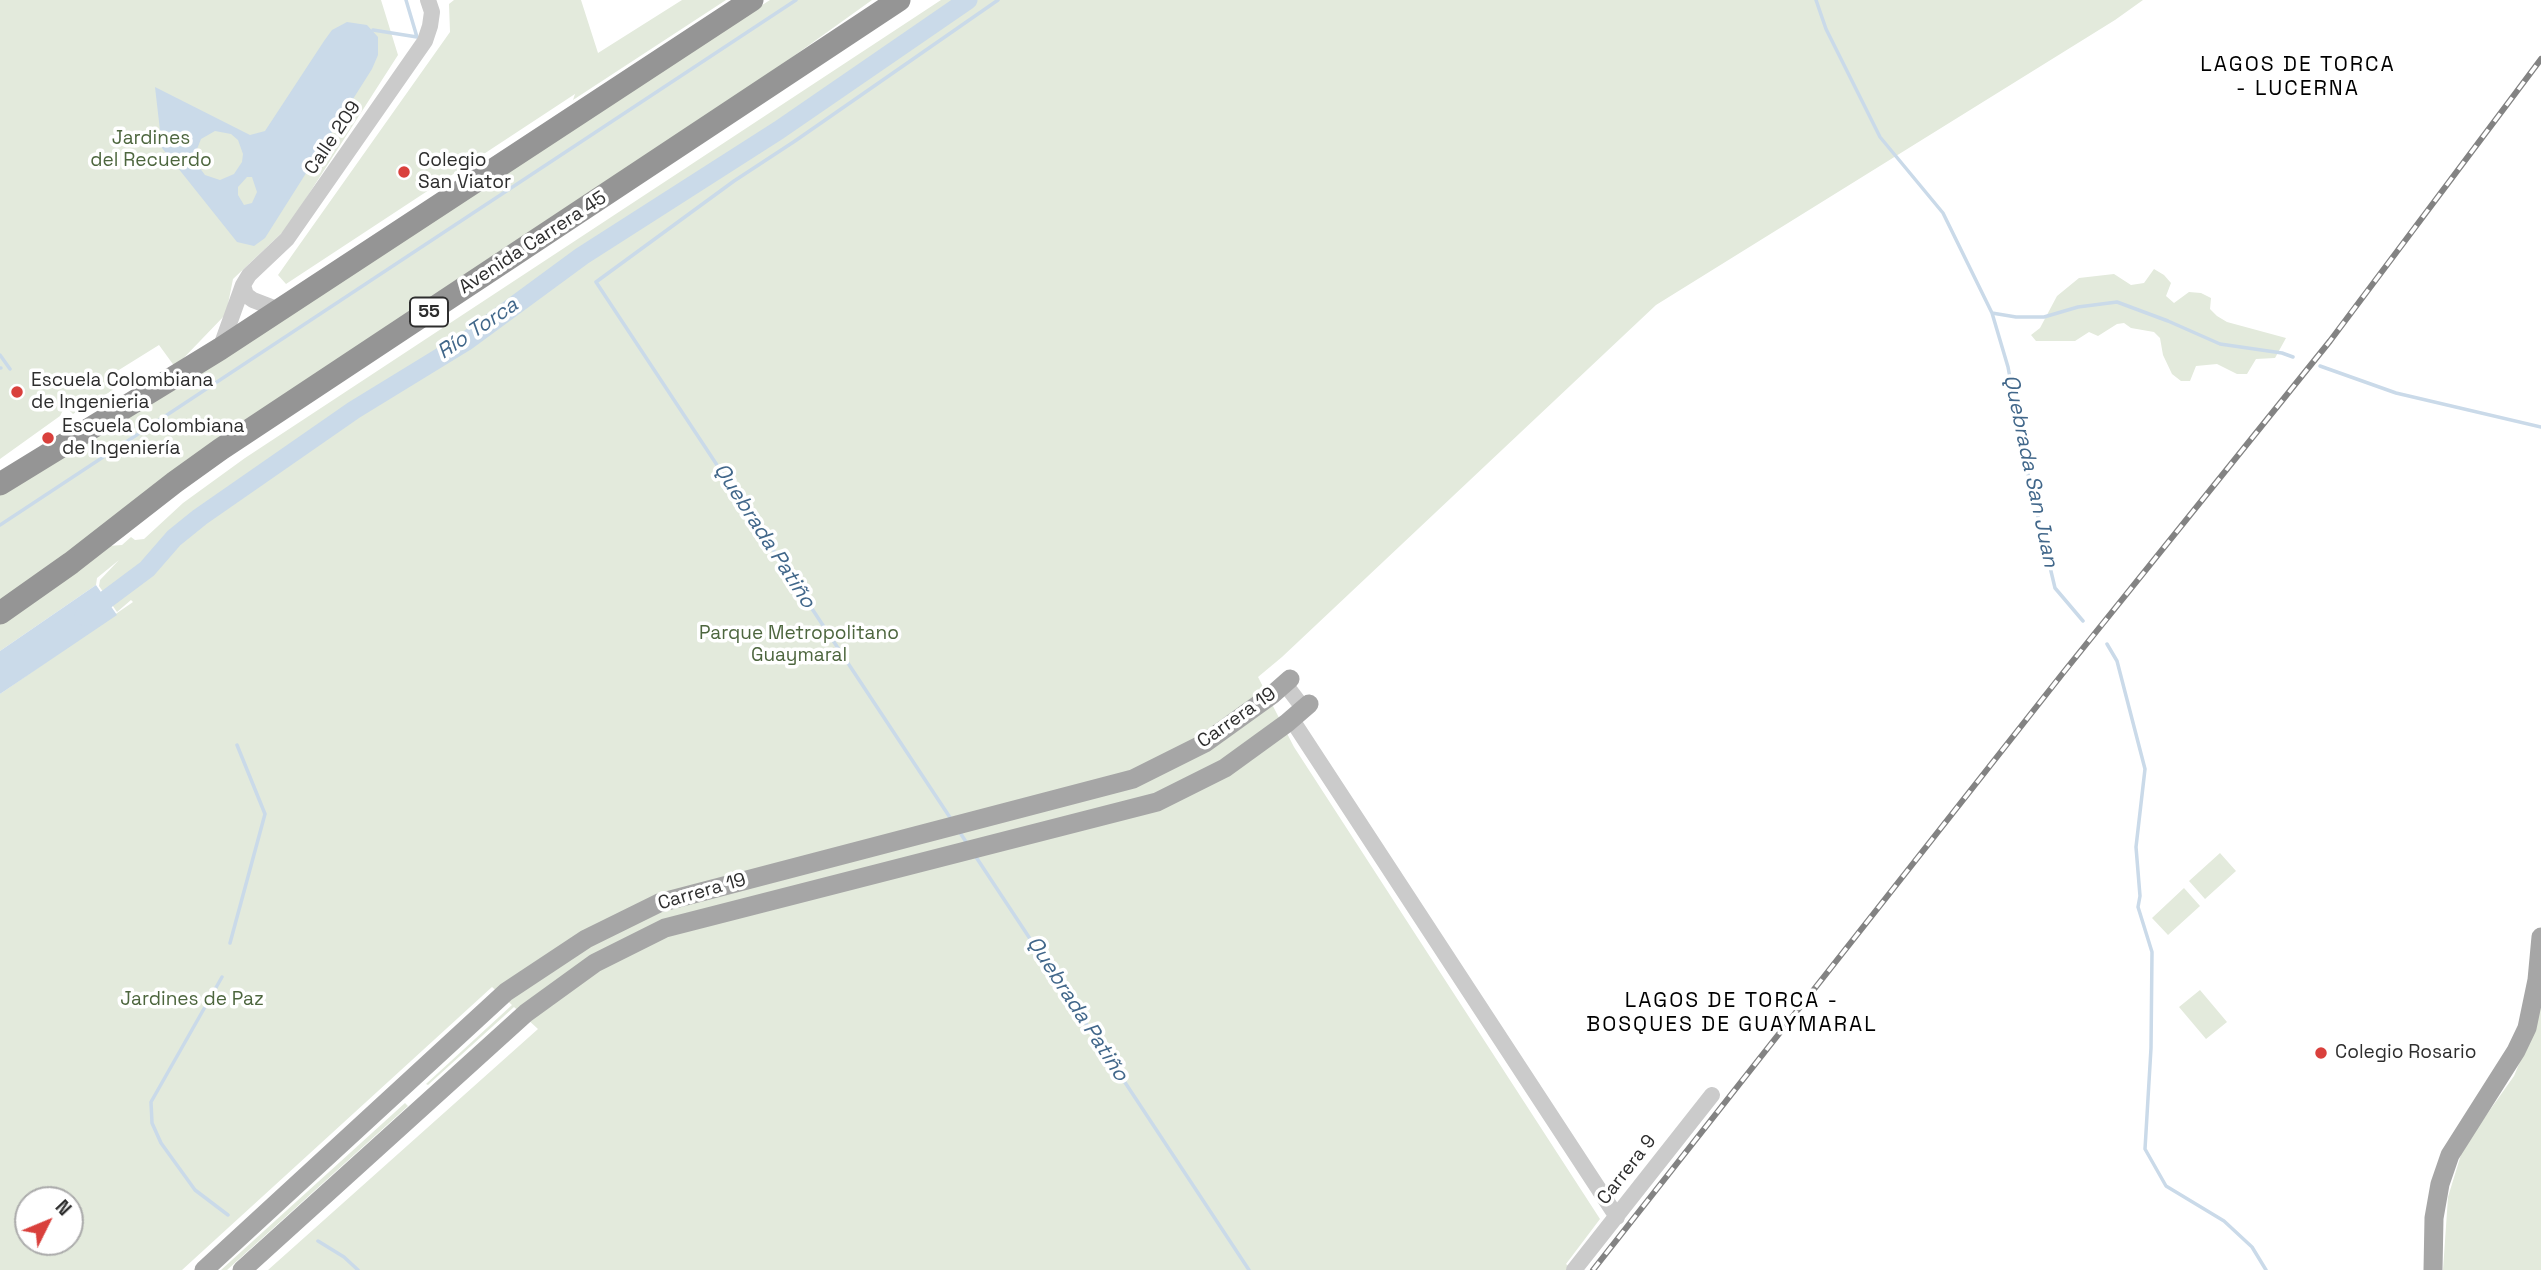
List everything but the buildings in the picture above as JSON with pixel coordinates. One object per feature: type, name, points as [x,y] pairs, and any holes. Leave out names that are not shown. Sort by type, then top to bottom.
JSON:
[{"type":"highway","points":[[0,484],[220,349],[752,0]]},
{"type":"highway","points":[[866,22],[880,0]]},
{"type":"highway","name":"Avenida Carrera 45","points":[[0,613],[71,563],[221,449],[899,0]]},
{"type":"main road","name":"Carrera 19","points":[[204,1270],[506,992],[586,939],[659,902],[1133,779],[1205,743],[1287,682]]},
{"type":"main road","name":"Carrera 19","points":[[242,1270],[526,1013],[595,963],[665,928],[1157,802],[1225,768],[1301,711]]},
{"type":"main road","points":[[2433,1270],[2434,1218],[2440,1184],[2450,1155],[2509,1063],[2527,1028],[2537,980],[2541,937]]},
{"type":"street","name":"Calle 209","points":[[220,349],[243,285],[254,269],[287,239],[425,41],[432,12],[428,0]]},
{"type":"street","points":[[243,285],[246,295],[253,300],[279,310]]},
{"type":"street","points":[[1287,682],[1301,711],[1617,1217]]},
{"type":"street","name":"Carrera 9","points":[[1574,1270],[1712,1095]]},
{"type":"green space","name":"Jardines del Recuerdo","points":[[0,0],[381,0],[398,55],[287,228],[233,279],[226,314],[175,367],[159,345],[106,378],[113,390],[73,414],[69,410],[63,410],[60,416],[0,459]]},
{"type":"green space","name":"Colegio San Viator","points":[[454,0],[581,0],[598,53],[682,0],[726,0],[573,100],[575,94],[286,284],[278,275],[450,32],[449,4]]},
{"type":"green space","points":[[770,0],[872,0],[692,129],[0,602],[0,495]]},
{"type":"green space","name":"Parque Metropolitano Guaymaral","points":[[941,0],[2143,0],[1656,305],[1258,677],[1294,747],[1600,1219],[1566,1264],[1573,1270],[268,1270],[538,1029],[514,1007],[426,1084],[512,1005],[492,987],[182,1270],[0,1270],[0,694],[133,602],[131,600],[117,612],[99,586],[100,580],[119,560],[97,578],[96,585],[0,651],[0,622],[108,546],[122,545],[131,537],[135,540],[144,539],[183,503],[245,458]]},
{"type":"green space","points":[[2154,269],[2171,283],[2166,296],[2174,303],[2189,292],[2201,293],[2211,298],[2210,309],[2227,322],[2286,338],[2275,358],[2256,359],[2247,374],[2237,374],[2217,364],[2196,366],[2190,381],[2181,381],[2172,374],[2163,355],[2160,338],[2154,332],[2131,328],[2124,323],[2117,324],[2098,336],[2089,332],[2075,341],[2036,341],[2031,335],[2040,328],[2057,296],[2079,278],[2114,274],[2131,285],[2144,283]]},
{"type":"green space","points":[[2220,853],[2236,871],[2205,899],[2189,881]]},
{"type":"green space","points":[[2184,888],[2200,906],[2168,935],[2152,918]]},
{"type":"green space","points":[[2541,987],[2541,1270],[2443,1270],[2448,1197],[2463,1148],[2514,1076],[2531,1035]]},
{"type":"green space","points":[[2200,990],[2227,1022],[2206,1039],[2179,1007]]},
{"type":"green space","points":[[405,1103],[408,1106],[227,1270],[221,1270]]},
{"type":"water","points":[[347,22],[367,25],[378,37],[378,55],[372,69],[265,238],[254,246],[237,242],[162,148],[155,87],[250,135],[265,131],[332,30]],"holes":[[[215,131],[231,134],[238,140],[243,154],[242,162],[234,174],[220,180],[205,175],[196,163],[195,154],[201,139]],[[247,177],[252,177],[257,192],[252,203],[244,205],[238,195],[238,187]]]},
{"type":"water","points":[[96,585],[117,615],[0,694],[0,651]]},
{"type":"waterway","points":[[373,30],[417,37],[406,0]]},
{"type":"waterway","points":[[0,525],[796,0]]},
{"type":"waterway","name":"Río Torca","points":[[84,616],[147,569],[174,538],[200,517],[354,410],[465,342],[582,256],[779,130],[968,0]]},
{"type":"waterway","name":"Quebrada Patiño","points":[[951,819],[596,282],[734,181],[998,0]]},
{"type":"waterway","name":"Quebrada San Juan","points":[[1816,0],[1826,29],[1880,137],[1943,213],[1992,313],[2008,367],[2029,479],[2055,588],[2083,621]]},
{"type":"waterway","name":"Quebrada San Juan","points":[[1992,313],[2016,317],[2044,317],[2078,307],[2117,302],[2220,344],[2293,357]]},
{"type":"waterway","points":[[0,355],[10,369]]},
{"type":"waterway","name":"Quebrada San Juan","points":[[2320,366],[2396,393],[2541,427]]},
{"type":"waterway","name":"Quebrada San Juan","points":[[2107,644],[2117,661],[2145,769],[2136,847],[2140,896],[2138,907],[2152,952],[2151,1048],[2145,1149],[2166,1186],[2224,1221],[2252,1247],[2266,1270]]},
{"type":"waterway","points":[[230,943],[265,814],[237,745]]},
{"type":"waterway","name":"Quebrada Patiño","points":[[959,831],[968,845]]},
{"type":"waterway","name":"Quebrada Patiño","points":[[974,854],[1249,1270]]},
{"type":"waterway","points":[[222,977],[151,1102],[152,1123],[161,1143],[195,1190],[228,1215]]},
{"type":"waterway","points":[[318,1241],[344,1257],[358,1270]]},
{"type":"railway","points":[[1593,1270],[2063,673],[2330,341],[2541,59]]},
{"type":"place","name":"Colegio San Viator","points":[[404,172]]},
{"type":"place","name":"Escuela Colombiana de Ingenieria","points":[[17,392]]},
{"type":"place","name":"Escuela Colombiana de Ingeniería","points":[[48,438]]},
{"type":"place","name":"Colegio Rosario","points":[[2321,1053]]},
{"type":"district","name":"LAGOS DE TORCA - LUCERNA","points":[[2298,77]]},
{"type":"district","name":"LAGOS DE TORCA - BOSQUES DE GUAYMARAL","points":[[1732,1013]]},
{"type":"park label","name":"Jardines de Paz","points":[[192,1000]]}]
